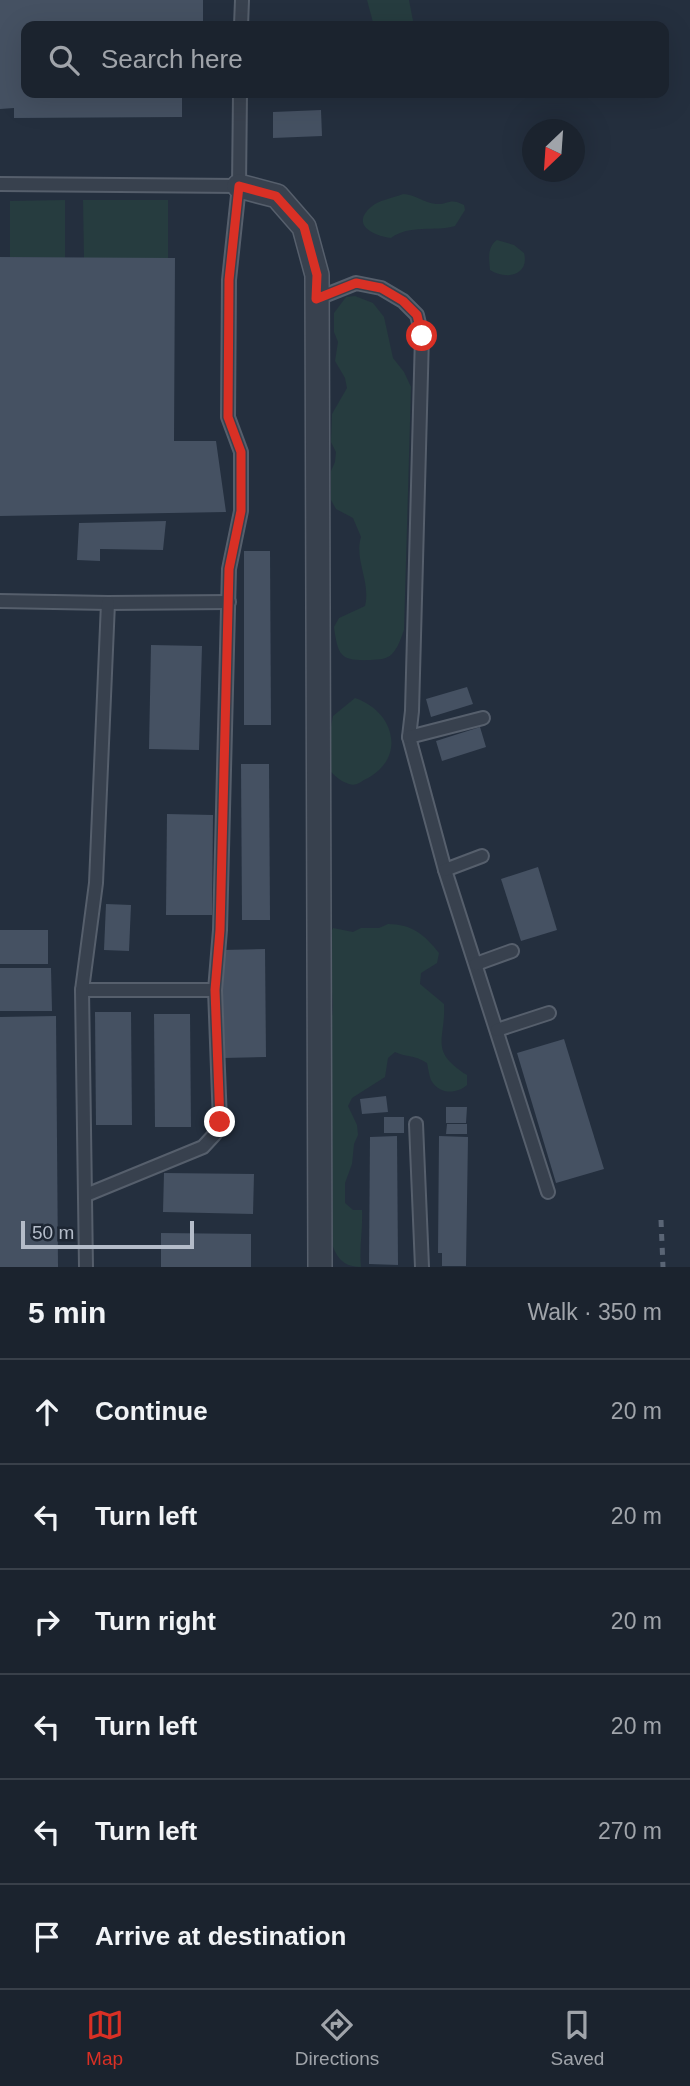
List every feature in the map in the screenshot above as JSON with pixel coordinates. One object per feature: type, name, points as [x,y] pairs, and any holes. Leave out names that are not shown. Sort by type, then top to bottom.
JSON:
[{"type":"street","points":[[239,186],[276,196],[304,227],[317,275],[320,1267]]},
{"type":"lane","points":[[241,21],[242,0]]},
{"type":"lane","points":[[86,1195],[203,1147],[215,1134],[220,1122],[215,990],[220,930],[229,569],[241,511],[241,452],[228,417],[229,280],[239,186],[240,98]]},
{"type":"lane","points":[[0,184],[239,186]]},
{"type":"lane","points":[[316,299],[356,283],[381,288],[403,301],[417,315],[422,336],[412,711],[409,737],[445,870],[548,1192]]},
{"type":"lane","points":[[0,601],[229,602]]},
{"type":"lane","points":[[86,1267],[82,990],[96,883],[108,603]]},
{"type":"lane","points":[[409,737],[483,718]]},
{"type":"lane","points":[[445,870],[482,856]]},
{"type":"lane","points":[[476,964],[512,951]]},
{"type":"lane","points":[[82,990],[215,990]]},
{"type":"lane","points":[[497,1030],[550,1013]]},
{"type":"lane","points":[[416,1124],[422,1267]]},
{"type":"green space","points":[[367,0],[409,0],[413,21],[373,21]]},
{"type":"green space","points":[[403,194],[436,204],[452,201],[464,205],[465,210],[455,226],[447,228],[406,231],[391,238],[367,229],[363,219],[371,207]]},
{"type":"green space","points":[[65,200],[65,258],[10,257],[10,201]]},
{"type":"green space","points":[[83,200],[168,200],[168,258],[84,258]]},
{"type":"green space","points":[[497,240],[514,245],[524,253],[525,261],[520,271],[502,275],[490,270],[490,250]]},
{"type":"green space","points":[[355,296],[373,303],[384,317],[393,358],[411,387],[404,630],[392,654],[371,660],[347,658],[343,655],[337,645],[334,627],[339,618],[365,606],[366,597],[359,546],[361,537],[353,518],[336,509],[331,500],[331,471],[336,452],[331,442],[332,414],[347,388],[345,378],[335,361],[338,342],[334,332],[334,313],[346,297]]},
{"type":"green space","points":[[355,698],[380,714],[391,737],[391,749],[378,771],[354,785],[344,782],[331,772],[331,726],[333,716]]},
{"type":"green space","points":[[388,924],[411,928],[439,953],[437,963],[421,973],[420,984],[444,1004],[443,1051],[455,1066],[467,1075],[467,1085],[453,1091],[443,1091],[431,1080],[427,1063],[395,1052],[388,1058],[385,1077],[352,1098],[348,1106],[357,1125],[358,1135],[345,1183],[345,1203],[353,1210],[362,1210],[361,1267],[347,1264],[339,1257],[329,1234],[329,1028],[333,1004],[328,951],[333,928],[353,932],[361,928],[379,928]]},
{"type":"building","points":[[0,0],[203,0],[203,21],[21,21],[21,98],[182,98],[182,117],[14,118],[14,108],[0,109]]},
{"type":"building","points":[[321,110],[322,136],[273,138],[273,112]]},
{"type":"building","points":[[0,257],[175,258],[174,441],[216,441],[226,512],[0,516]]},
{"type":"building","points":[[166,521],[163,550],[100,549],[100,561],[77,560],[79,523]]},
{"type":"building","points":[[244,551],[270,551],[271,725],[244,725]]},
{"type":"building","points":[[151,645],[202,646],[199,750],[149,749]]},
{"type":"building","points":[[467,687],[473,704],[431,717],[426,699]]},
{"type":"building","points":[[480,727],[486,747],[442,761],[436,741]]},
{"type":"building","points":[[241,764],[269,764],[270,920],[242,920]]},
{"type":"building","points":[[167,814],[213,815],[212,915],[166,915]]},
{"type":"building","points":[[538,867],[557,930],[521,941],[501,879]]},
{"type":"building","points":[[106,904],[131,905],[129,951],[104,950]]},
{"type":"building","points":[[0,930],[48,930],[48,964],[0,964]]},
{"type":"building","points":[[265,949],[266,1057],[223,1058],[222,950]]},
{"type":"building","points":[[0,968],[51,968],[52,1011],[0,1011]]},
{"type":"building","points":[[95,1012],[131,1012],[132,1125],[96,1125]]},
{"type":"building","points":[[154,1014],[190,1014],[191,1127],[155,1127]]},
{"type":"building","points":[[56,1016],[58,1267],[0,1267],[0,1017]]},
{"type":"building","points":[[564,1039],[604,1169],[556,1183],[517,1053]]},
{"type":"building","points":[[386,1096],[388,1112],[362,1114],[360,1099]]},
{"type":"building","points":[[446,1107],[467,1107],[466,1123],[446,1123]]},
{"type":"building","points":[[384,1117],[404,1117],[404,1133],[384,1133]]},
{"type":"building","points":[[447,1124],[467,1124],[467,1134],[446,1134]]},
{"type":"building","points":[[397,1136],[398,1265],[369,1264],[370,1137]]},
{"type":"building","points":[[439,1136],[468,1137],[466,1266],[442,1266],[442,1253],[438,1253]]},
{"type":"building","points":[[164,1173],[254,1174],[253,1214],[163,1212]]},
{"type":"building","points":[[161,1233],[251,1234],[251,1267],[161,1267]]},
{"type":"railway","points":[[661,1220],[663,1267]]},
{"type":"route","points":[[220,1122],[215,990],[220,930],[229,569],[241,511],[241,452],[228,417],[229,280],[239,186],[276,196],[304,227],[317,275],[316,299],[356,283],[381,288],[403,301],[417,315],[422,336]]}]
